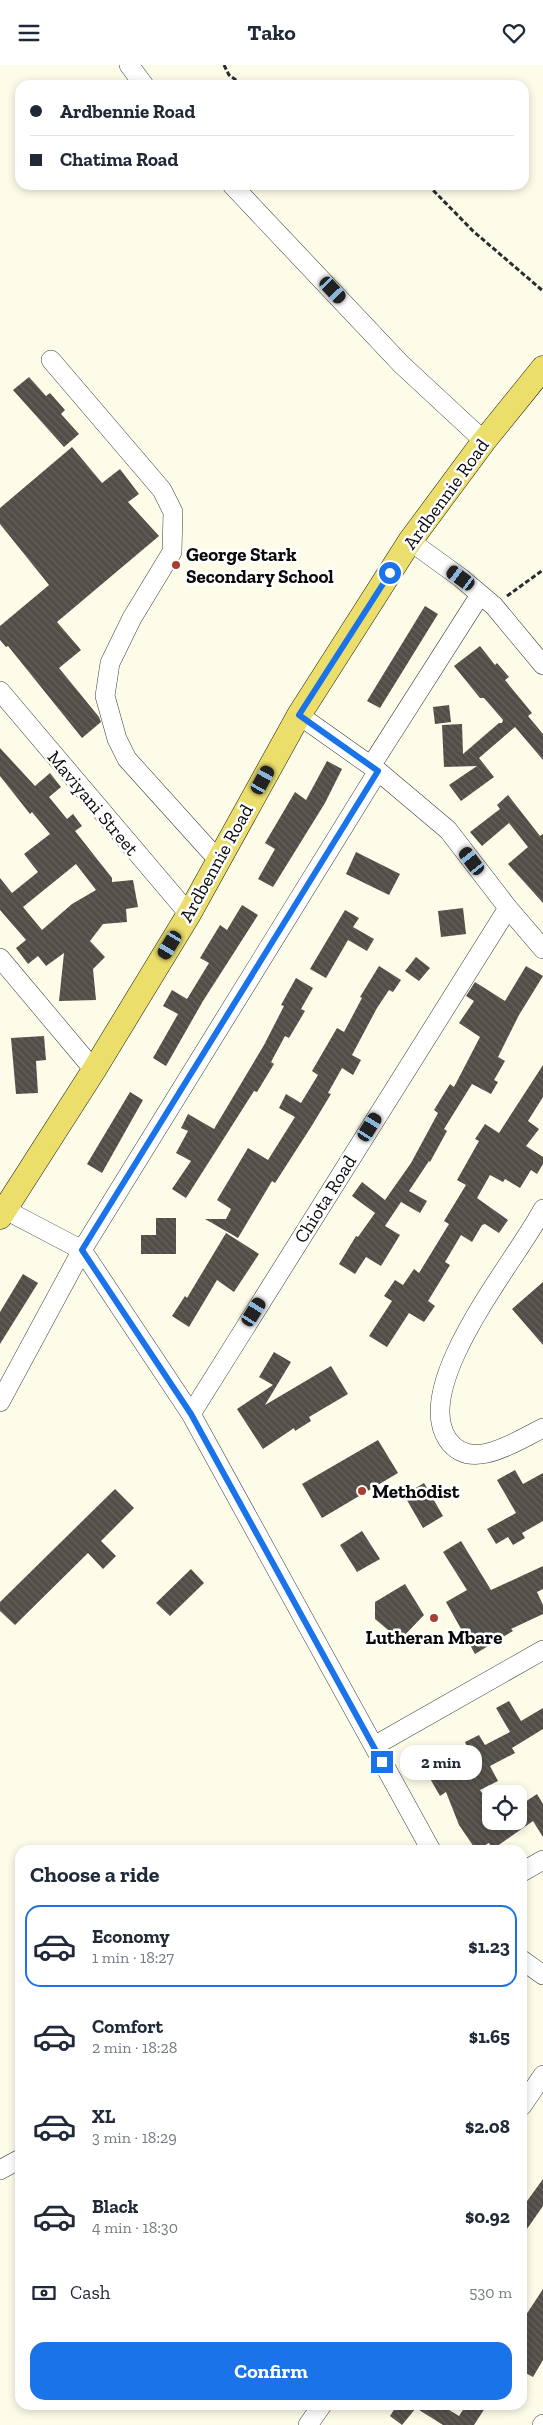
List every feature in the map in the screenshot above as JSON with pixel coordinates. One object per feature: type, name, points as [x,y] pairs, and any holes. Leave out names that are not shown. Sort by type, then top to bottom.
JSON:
[{"type":"main road","name":"Ardbennie Road","points":[[1,1211],[94,1070],[219,861],[299,715],[410,541],[484,441],[542,369]]},
{"type":"street","points":[[129,65],[140,80]]},
{"type":"street","points":[[237,190],[401,364],[484,441]]},
{"type":"street","points":[[51,360],[162,490],[174,512],[172,552],[132,618],[110,663],[105,695],[117,739],[127,759],[219,861]]},
{"type":"street","points":[[410,541],[487,600],[543,665]]},
{"type":"street","points":[[0,1402],[82,1250],[374,769],[487,600]]},
{"type":"street","name":"Maviyani Street","points":[[0,691],[188,914]]},
{"type":"street","points":[[299,715],[374,769],[448,829],[508,908],[543,949]]},
{"type":"street","name":"Chiota Road","points":[[191,1414],[508,908]]},
{"type":"street","points":[[0,958],[94,1070]]},
{"type":"street","points":[[543,1209],[474,1318],[457,1351],[442,1395],[440,1416],[444,1434],[453,1447],[466,1454],[487,1454],[543,1428]]},
{"type":"street","points":[[1,1211],[82,1250],[191,1414],[428,1845]]},
{"type":"street","points":[[374,1746],[543,1650]]},
{"type":"street","points":[[527,1869],[543,1860]]},
{"type":"street","points":[[527,1964],[543,1975]]},
{"type":"street","points":[[527,2099],[543,2075]]},
{"type":"street","points":[[0,2170],[15,2162]]},
{"type":"street","points":[[308,2425],[318,2410]]},
{"type":"path","points":[[224,65],[229,75],[236,80]]},
{"type":"path","points":[[433,190],[473,231],[543,291]]},
{"type":"path","points":[[487,600],[543,570]]},
{"type":"building","points":[[29,377],[46,396],[50,393],[65,410],[61,414],[79,434],[64,447],[13,390]]},
{"type":"building","points":[[72,447],[102,483],[120,469],[139,494],[128,502],[159,536],[57,622],[81,650],[59,668],[101,722],[82,738],[8,646],[6,647],[0,640],[0,626],[49,585],[0,524],[0,508]]},
{"type":"building","points":[[425,606],[438,614],[380,708],[367,701]]},
{"type":"building","points":[[480,646],[495,665],[497,663],[509,677],[505,680],[532,713],[528,716],[543,734],[543,760],[515,727],[479,758],[494,777],[461,801],[449,785],[477,766],[444,767],[442,725],[462,724],[463,754],[499,723],[502,723],[503,720],[484,698],[480,698],[454,666]]},
{"type":"building","points":[[449,705],[451,722],[435,724],[433,707]]},
{"type":"building","points":[[0,748],[35,786],[50,773],[61,787],[49,797],[67,819],[73,814],[82,826],[75,831],[112,878],[112,882],[133,880],[138,907],[126,909],[127,922],[103,924],[90,941],[105,957],[93,969],[96,1000],[59,1001],[64,953],[46,966],[38,956],[28,964],[16,948],[26,940],[0,910],[0,878],[12,893],[38,872],[24,854],[50,834],[32,812],[30,814],[0,776]],"holes":[[[76,864],[96,890],[72,904],[42,930],[23,907]]]},
{"type":"building","points":[[327,761],[342,769],[325,803],[273,887],[258,879],[275,849],[265,843],[295,792],[306,800]]},
{"type":"building","points":[[508,795],[540,836],[543,834],[543,903],[508,864],[528,847],[509,823],[482,846],[470,832],[500,809],[497,805]]},
{"type":"building","points":[[356,852],[400,874],[389,895],[346,874]]},
{"type":"building","points":[[242,905],[258,915],[203,1001],[166,1066],[153,1058],[178,1014],[163,1006],[172,990],[187,999],[209,963],[200,958],[220,925],[227,930]]},
{"type":"building","points":[[463,908],[466,934],[441,937],[438,911]]},
{"type":"building","points":[[345,910],[359,918],[353,927],[374,939],[367,951],[348,940],[326,978],[310,969]]},
{"type":"building","points":[[416,957],[430,968],[419,981],[405,971]]},
{"type":"building","points":[[379,966],[401,980],[393,992],[389,990],[377,1008],[352,1055],[361,1060],[353,1075],[342,1068],[328,1093],[331,1094],[311,1127],[275,1183],[272,1181],[238,1238],[205,1219],[226,1219],[231,1209],[217,1200],[248,1148],[268,1160],[295,1117],[279,1108],[286,1094],[301,1103],[318,1075],[312,1071],[337,1028],[344,1032],[362,998],[360,997]]},
{"type":"building","points":[[526,966],[543,976],[519,1015],[498,1057],[505,1061],[494,1080],[498,1082],[491,1094],[472,1084],[444,1129],[447,1131],[430,1162],[409,1191],[427,1201],[420,1213],[401,1202],[385,1226],[400,1235],[381,1266],[366,1257],[355,1274],[339,1264],[356,1236],[358,1237],[375,1213],[352,1196],[362,1182],[385,1200],[411,1163],[438,1113],[434,1110],[450,1084],[454,1087],[480,1037],[459,1023],[474,1001],[466,996],[475,982],[505,1001]]},
{"type":"building","points":[[296,978],[313,988],[301,1009],[305,1011],[289,1038],[285,1036],[271,1062],[274,1064],[257,1092],[254,1091],[186,1198],[172,1189],[191,1161],[176,1153],[188,1131],[181,1128],[188,1114],[214,1129],[264,1045],[284,1006],[281,1005]]},
{"type":"building","points":[[44,1036],[46,1060],[36,1061],[38,1093],[16,1094],[11,1038]]},
{"type":"building","points":[[543,1065],[543,1097],[528,1121],[539,1129],[526,1146],[543,1157],[543,1164],[537,1174],[531,1170],[520,1188],[505,1179],[503,1182],[490,1175],[477,1198],[508,1220],[499,1233],[485,1224],[482,1225],[472,1242],[461,1235],[445,1262],[450,1265],[428,1301],[435,1306],[424,1322],[409,1313],[387,1347],[369,1336],[392,1301],[384,1296],[395,1280],[403,1285],[414,1269],[419,1273],[449,1224],[444,1221],[466,1185],[457,1180],[479,1141],[475,1139],[485,1124],[499,1133]]},
{"type":"building","points":[[130,1092],[143,1100],[102,1173],[87,1164]]},
{"type":"building","points":[[156,1218],[176,1218],[176,1254],[141,1254],[141,1235],[156,1235]]},
{"type":"building","points":[[226,1233],[259,1254],[234,1292],[217,1280],[189,1327],[172,1316],[185,1296],[187,1298]]},
{"type":"building","points":[[23,1274],[38,1283],[0,1344],[0,1312]]},
{"type":"building","points":[[543,1282],[543,1345],[512,1309]]},
{"type":"building","points":[[274,1352],[291,1362],[265,1405],[331,1366],[348,1394],[309,1417],[311,1421],[295,1431],[294,1428],[263,1449],[237,1409],[273,1385],[259,1377]]},
{"type":"building","points":[[378,1440],[398,1473],[322,1518],[302,1484]]},
{"type":"building","points":[[515,1470],[523,1484],[543,1473],[543,1521],[522,1533],[525,1538],[513,1545],[508,1537],[496,1544],[487,1529],[516,1513],[497,1480]]},
{"type":"building","points":[[424,1483],[443,1516],[423,1528],[404,1495]]},
{"type":"building","points":[[115,1489],[134,1508],[101,1541],[116,1556],[103,1569],[88,1553],[15,1625],[0,1611],[0,1602]]},
{"type":"building","points":[[362,1531],[380,1559],[357,1572],[340,1545]]},
{"type":"building","points":[[461,1541],[491,1590],[543,1566],[543,1589],[537,1592],[543,1605],[543,1614],[511,1629],[513,1631],[475,1654],[446,1602],[467,1590],[443,1552]]},
{"type":"building","points":[[191,1569],[204,1583],[170,1616],[156,1603]]},
{"type":"building","points":[[405,1584],[424,1615],[400,1640],[375,1619],[375,1602]]},
{"type":"building","points":[[509,1701],[521,1721],[543,1708],[543,1729],[512,1748],[515,1753],[490,1766],[498,1781],[490,1785],[482,1785],[480,1790],[482,1793],[482,1830],[520,1830],[499,1845],[490,1845],[489,1843],[485,1845],[473,1845],[459,1825],[446,1792],[440,1796],[416,1754],[431,1745],[445,1770],[471,1755],[465,1742],[479,1735],[485,1745],[510,1732],[496,1708]]},
{"type":"building","points":[[537,1794],[543,1804],[543,1837],[533,1821],[527,1825],[527,1801]]},
{"type":"building","points":[[543,2179],[543,2206],[527,2229],[527,2201]]},
{"type":"building","points":[[543,2289],[543,2360],[533,2377],[527,2374],[527,2313]]},
{"type":"building","points":[[394,2410],[414,2410],[402,2425],[390,2416]]},
{"type":"building","points":[[419,2410],[449,2410],[459,2416],[463,2410],[484,2410],[474,2425],[443,2425]]},
{"type":"place","name":"George Stark Secondary School","points":[[176,565]]},
{"type":"place","name":"Methodist","points":[[362,1491]]},
{"type":"place","name":"Lutheran Mbare","points":[[434,1618]]},
{"type":"route","points":[[382,1762],[191,1414],[82,1250],[378,771],[299,715],[390,573]]}]
